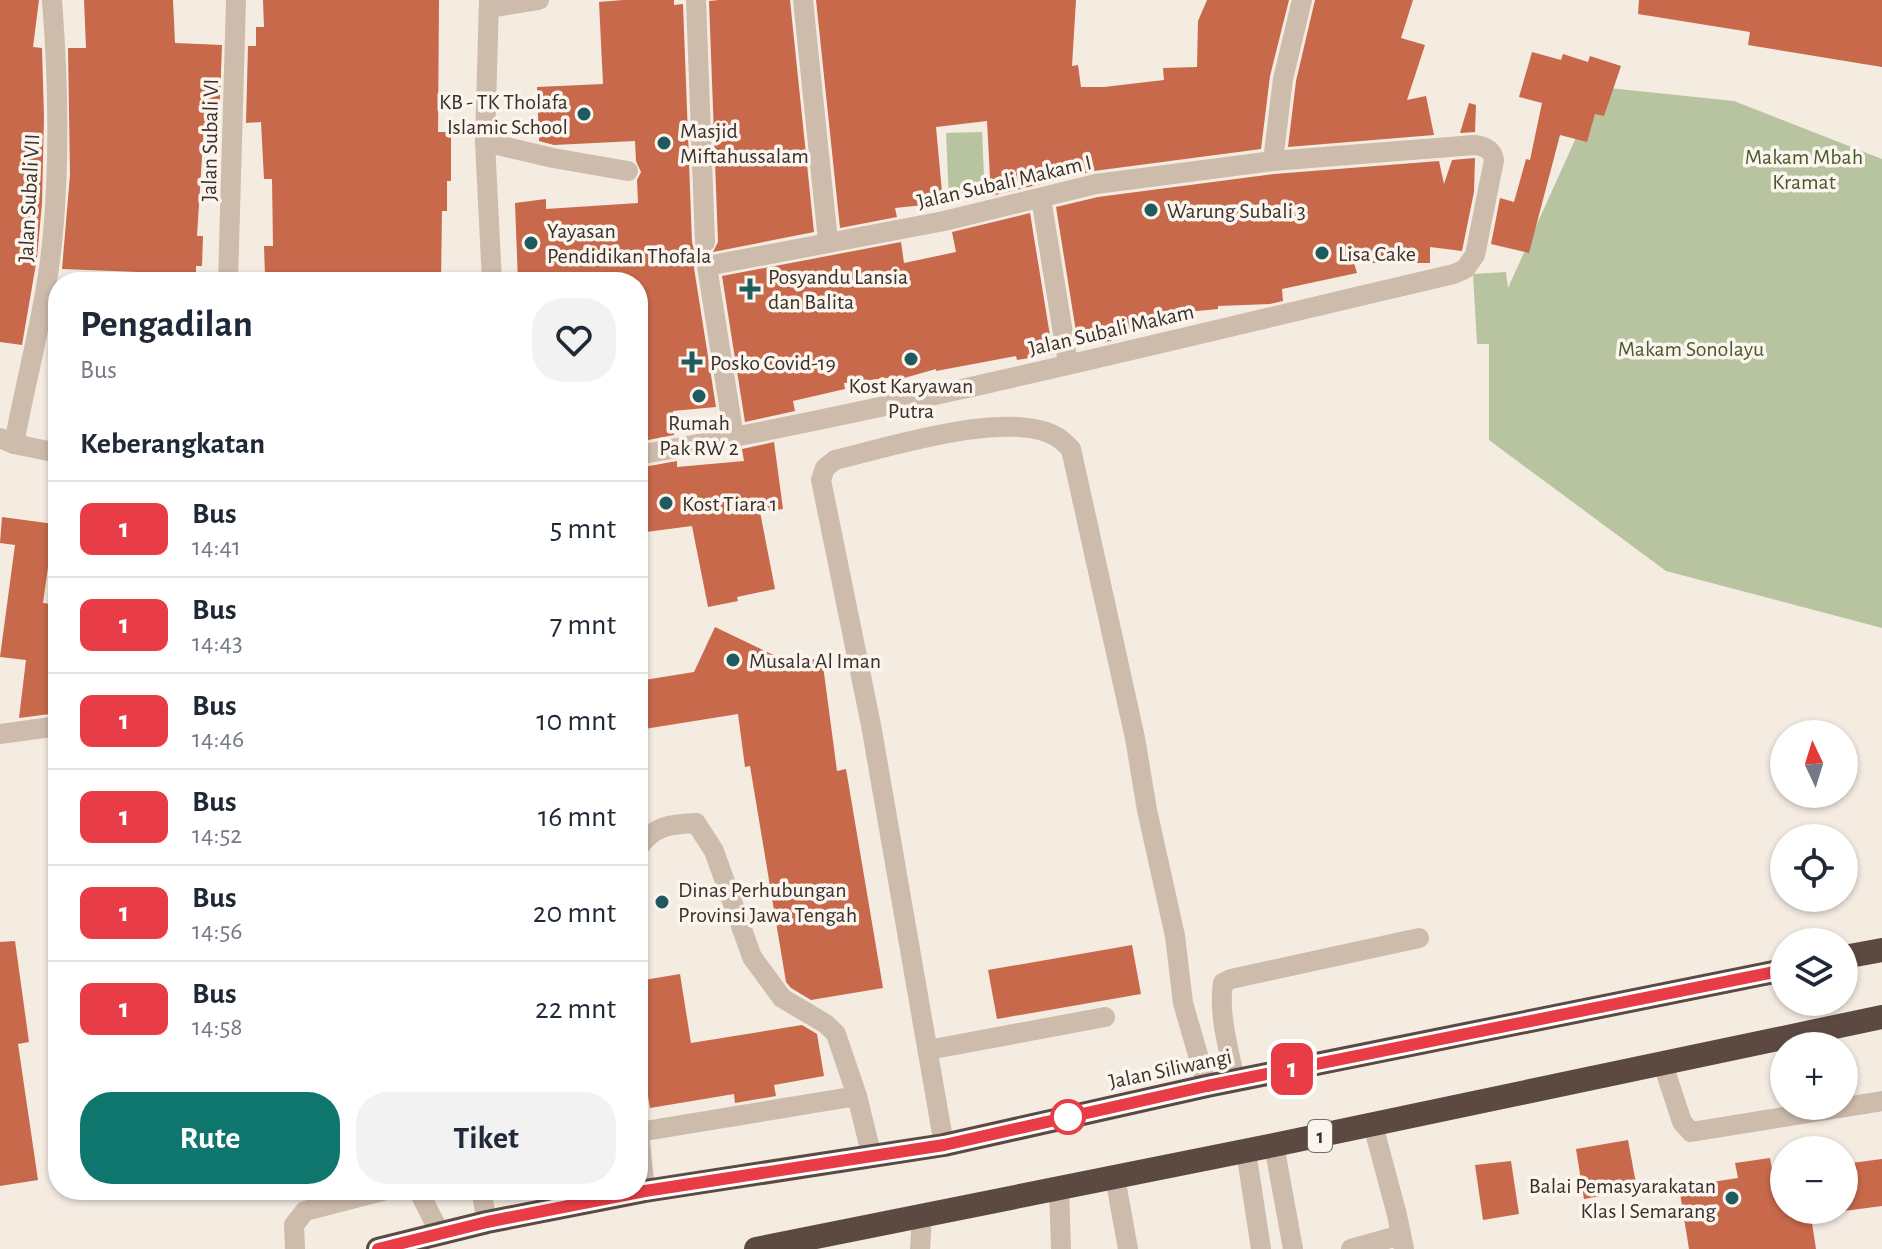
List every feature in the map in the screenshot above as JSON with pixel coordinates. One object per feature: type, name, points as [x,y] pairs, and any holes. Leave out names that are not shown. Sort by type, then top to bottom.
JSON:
[{"type":"highway","points":[[1858,955],[1882,950]]},
{"type":"highway","name":"Jalan Siliwangi","points":[[648,1191],[944,1145],[1235,1080],[1770,973]]},
{"type":"highway","name":"1","points":[[756,1249],[1373,1125],[1882,1017]]},
{"type":"highway","name":"Jalan Siliwangi","points":[[379,1249],[445,1241],[487,1222],[599,1200]]},
{"type":"street","name":"Jalan Subali VII","points":[[48,272],[53,234],[56,55],[52,0]]},
{"type":"street","name":"Jalan Subali VI","points":[[228,272],[236,0]]},
{"type":"street","points":[[492,272],[485,142],[489,4],[539,0]]},
{"type":"street","points":[[696,0],[705,242]]},
{"type":"street","points":[[803,0],[828,241]]},
{"type":"street","points":[[1273,161],[1283,79],[1302,0]]},
{"type":"street","points":[[485,142],[628,171]]},
{"type":"street","name":"Jalan Subali Makam I","points":[[734,437],[707,266],[944,221],[1096,184],[1273,161],[1420,148],[1474,145],[1487,148]]},
{"type":"street","name":"Jalan Subali Makam","points":[[648,453],[1068,364],[1465,269],[1475,255],[1494,160],[1493,153],[1487,148]]},
{"type":"street","points":[[1041,198],[1068,364]]},
{"type":"street","name":"Jalan Subali VII","points":[[7,441],[48,272]]},
{"type":"street","points":[[944,1145],[871,725],[821,480],[825,468],[835,460],[931,437],[1007,425],[1057,436],[1071,449],[1135,738],[1147,810],[1175,936],[1183,1003],[1207,1086]]},
{"type":"street","points":[[7,441],[48,451]]},
{"type":"street","points":[[0,734],[48,727]]},
{"type":"street","points":[[648,834],[672,824],[696,823],[714,851],[752,957],[782,998],[826,1024],[836,1034],[857,1096],[872,1157]]},
{"type":"street","points":[[1235,1080],[1227,1040],[1223,983],[1419,938]]},
{"type":"street","points":[[928,1050],[1105,1017]]},
{"type":"street","points":[[1663,1064],[1682,1122],[1691,1132],[1882,1101]]},
{"type":"street","points":[[648,1126],[857,1096]]},
{"type":"street","points":[[1351,1249],[1403,1242],[1373,1125]]},
{"type":"street","points":[[1274,1145],[1293,1249]]},
{"type":"street","points":[[1246,1151],[1261,1249]]},
{"type":"street","points":[[1115,1177],[1128,1249]]},
{"type":"street","points":[[1059,1188],[1061,1249]]},
{"type":"street","points":[[295,1249],[294,1225],[305,1211],[347,1200]]},
{"type":"street","points":[[423,1200],[445,1241]]},
{"type":"street","points":[[483,1200],[487,1222]]},
{"type":"street","points":[[920,1249],[922,1216]]},
{"type":"green space","name":"Makam Sonolayu","points":[[1599,87],[1734,101],[1882,159],[1882,628],[1666,571],[1489,440],[1489,344],[1477,344],[1473,274],[1506,272],[1508,288]]},
{"type":"green space","points":[[982,132],[985,198],[949,199],[946,133]]},
{"type":"building","points":[[0,0],[39,0],[33,47],[42,48],[42,203],[37,258],[22,345],[0,342]]},
{"type":"building","points":[[84,0],[173,0],[175,43],[222,45],[219,124],[204,125],[197,236],[203,236],[202,266],[196,266],[196,272],[62,269],[70,175],[68,48],[86,48]]},
{"type":"building","points":[[263,0],[439,0],[438,132],[451,132],[451,181],[447,181],[447,211],[442,211],[441,272],[265,272],[264,246],[273,246],[272,179],[264,179],[261,122],[246,123],[248,46],[256,46],[256,27],[264,27]]},
{"type":"building","points":[[674,0],[674,5],[683,4],[692,242],[694,250],[702,254],[695,261],[694,268],[716,407],[673,411],[674,435],[648,440],[648,272],[518,272],[515,203],[546,199],[546,209],[638,203],[637,180],[641,172],[636,161],[635,141],[554,145],[539,141],[537,87],[603,84],[599,2]]},
{"type":"building","points":[[790,0],[814,232],[713,252],[718,242],[709,1]]},
{"type":"building","points":[[816,0],[1076,0],[1072,66],[1078,65],[1081,87],[1104,87],[1164,80],[1163,68],[1197,67],[1198,21],[1207,0],[1289,0],[1270,76],[1261,149],[1094,171],[991,196],[987,121],[936,127],[943,203],[895,208],[897,217],[840,228]]},
{"type":"building","points":[[1315,0],[1413,0],[1401,38],[1425,45],[1407,100],[1426,96],[1434,135],[1288,147],[1296,81]]},
{"type":"building","points":[[1639,0],[1882,0],[1882,67],[1748,45],[1750,32],[1638,14]]},
{"type":"building","points":[[1532,52],[1561,60],[1563,54],[1588,62],[1590,56],[1621,66],[1604,116],[1595,114],[1587,142],[1560,135],[1529,253],[1491,244],[1500,198],[1514,202],[1526,159],[1530,160],[1542,103],[1519,97]]},
{"type":"building","points":[[1469,103],[1476,105],[1475,132],[1460,133]]},
{"type":"building","points":[[1475,158],[1474,192],[1462,251],[1430,247],[1430,263],[1354,263],[1357,273],[1282,289],[1283,301],[1218,306],[1218,309],[1187,312],[1188,315],[1111,331],[1112,341],[1078,344],[1056,207],[1098,197],[1274,174],[1439,161],[1444,184],[1452,160]]},
{"type":"building","points":[[1030,213],[1053,354],[1017,360],[1016,356],[936,369],[897,380],[896,377],[844,383],[845,389],[793,401],[795,411],[745,422],[722,276],[901,242],[904,263],[956,252],[952,232]]},
{"type":"building","points":[[774,442],[783,509],[760,512],[775,589],[708,607],[692,526],[648,532],[648,466],[677,461],[677,467],[744,461],[742,449]]},
{"type":"building","points":[[2,517],[48,523],[48,567],[43,603],[48,604],[48,714],[19,718],[26,660],[0,657],[15,545],[0,543]]},
{"type":"building","points":[[715,627],[790,663],[822,658],[837,771],[846,769],[883,988],[811,1000],[786,982],[750,766],[745,767],[738,714],[648,728],[648,679],[694,672]]},
{"type":"building","points":[[15,941],[29,1042],[18,1044],[38,1180],[0,1186],[0,942]]},
{"type":"building","points":[[1132,945],[1141,994],[997,1019],[988,970]]},
{"type":"building","points":[[680,974],[691,1043],[802,1025],[817,1034],[824,1076],[774,1085],[776,1096],[735,1103],[734,1094],[650,1108],[648,979]]},
{"type":"building","points":[[1628,1140],[1637,1189],[1584,1199],[1576,1149]]},
{"type":"building","name":"Balai Pemasyarakatan Klas I Semarang","points":[[1770,1158],[1770,1224],[1812,1224],[1816,1249],[1689,1249],[1679,1187],[1738,1178],[1735,1163]]},
{"type":"building","points":[[1882,1159],[1882,1206],[1858,1209],[1858,1162]]},
{"type":"building","points":[[1511,1161],[1519,1214],[1483,1220],[1475,1165]]},
{"type":"bus line","name":"1","points":[[648,1191],[944,1145],[1207,1086],[1770,973]]},
{"type":"bus line","name":"1","points":[[378,1249],[487,1222],[599,1200]]},
{"type":"place","name":"KB - TK Tholafa Islamic School","points":[[584,114]]},
{"type":"place","name":"Masjid Miftahussalam","points":[[664,143]]},
{"type":"place","name":"Warung Subali 3","points":[[1151,210]]},
{"type":"place","name":"Yayasan Pendidikan Thofala","points":[[531,243]]},
{"type":"place","name":"Lisa Cake","points":[[1322,253]]},
{"type":"place","name":"Posyandu Lansia dan Balita","points":[[750,289]]},
{"type":"place","name":"Kost Karyawan Putra","points":[[911,359]]},
{"type":"place","name":"Posko Covid-19","points":[[692,362]]},
{"type":"place","name":"Rumah Pak RW 2","points":[[699,396]]},
{"type":"place","name":"Kost Tiara 1","points":[[666,503]]},
{"type":"place","name":"Musala Al Iman","points":[[733,660]]},
{"type":"place","name":"Dinas Perhubungan Provinsi Jawa Tengah","points":[[662,902]]},
{"type":"place","name":"Balai Pemasyarakatan Klas I Semarang","points":[[1732,1198]]},
{"type":"park label","name":"Makam Mbah Kramat","points":[[1804,168]]}]
